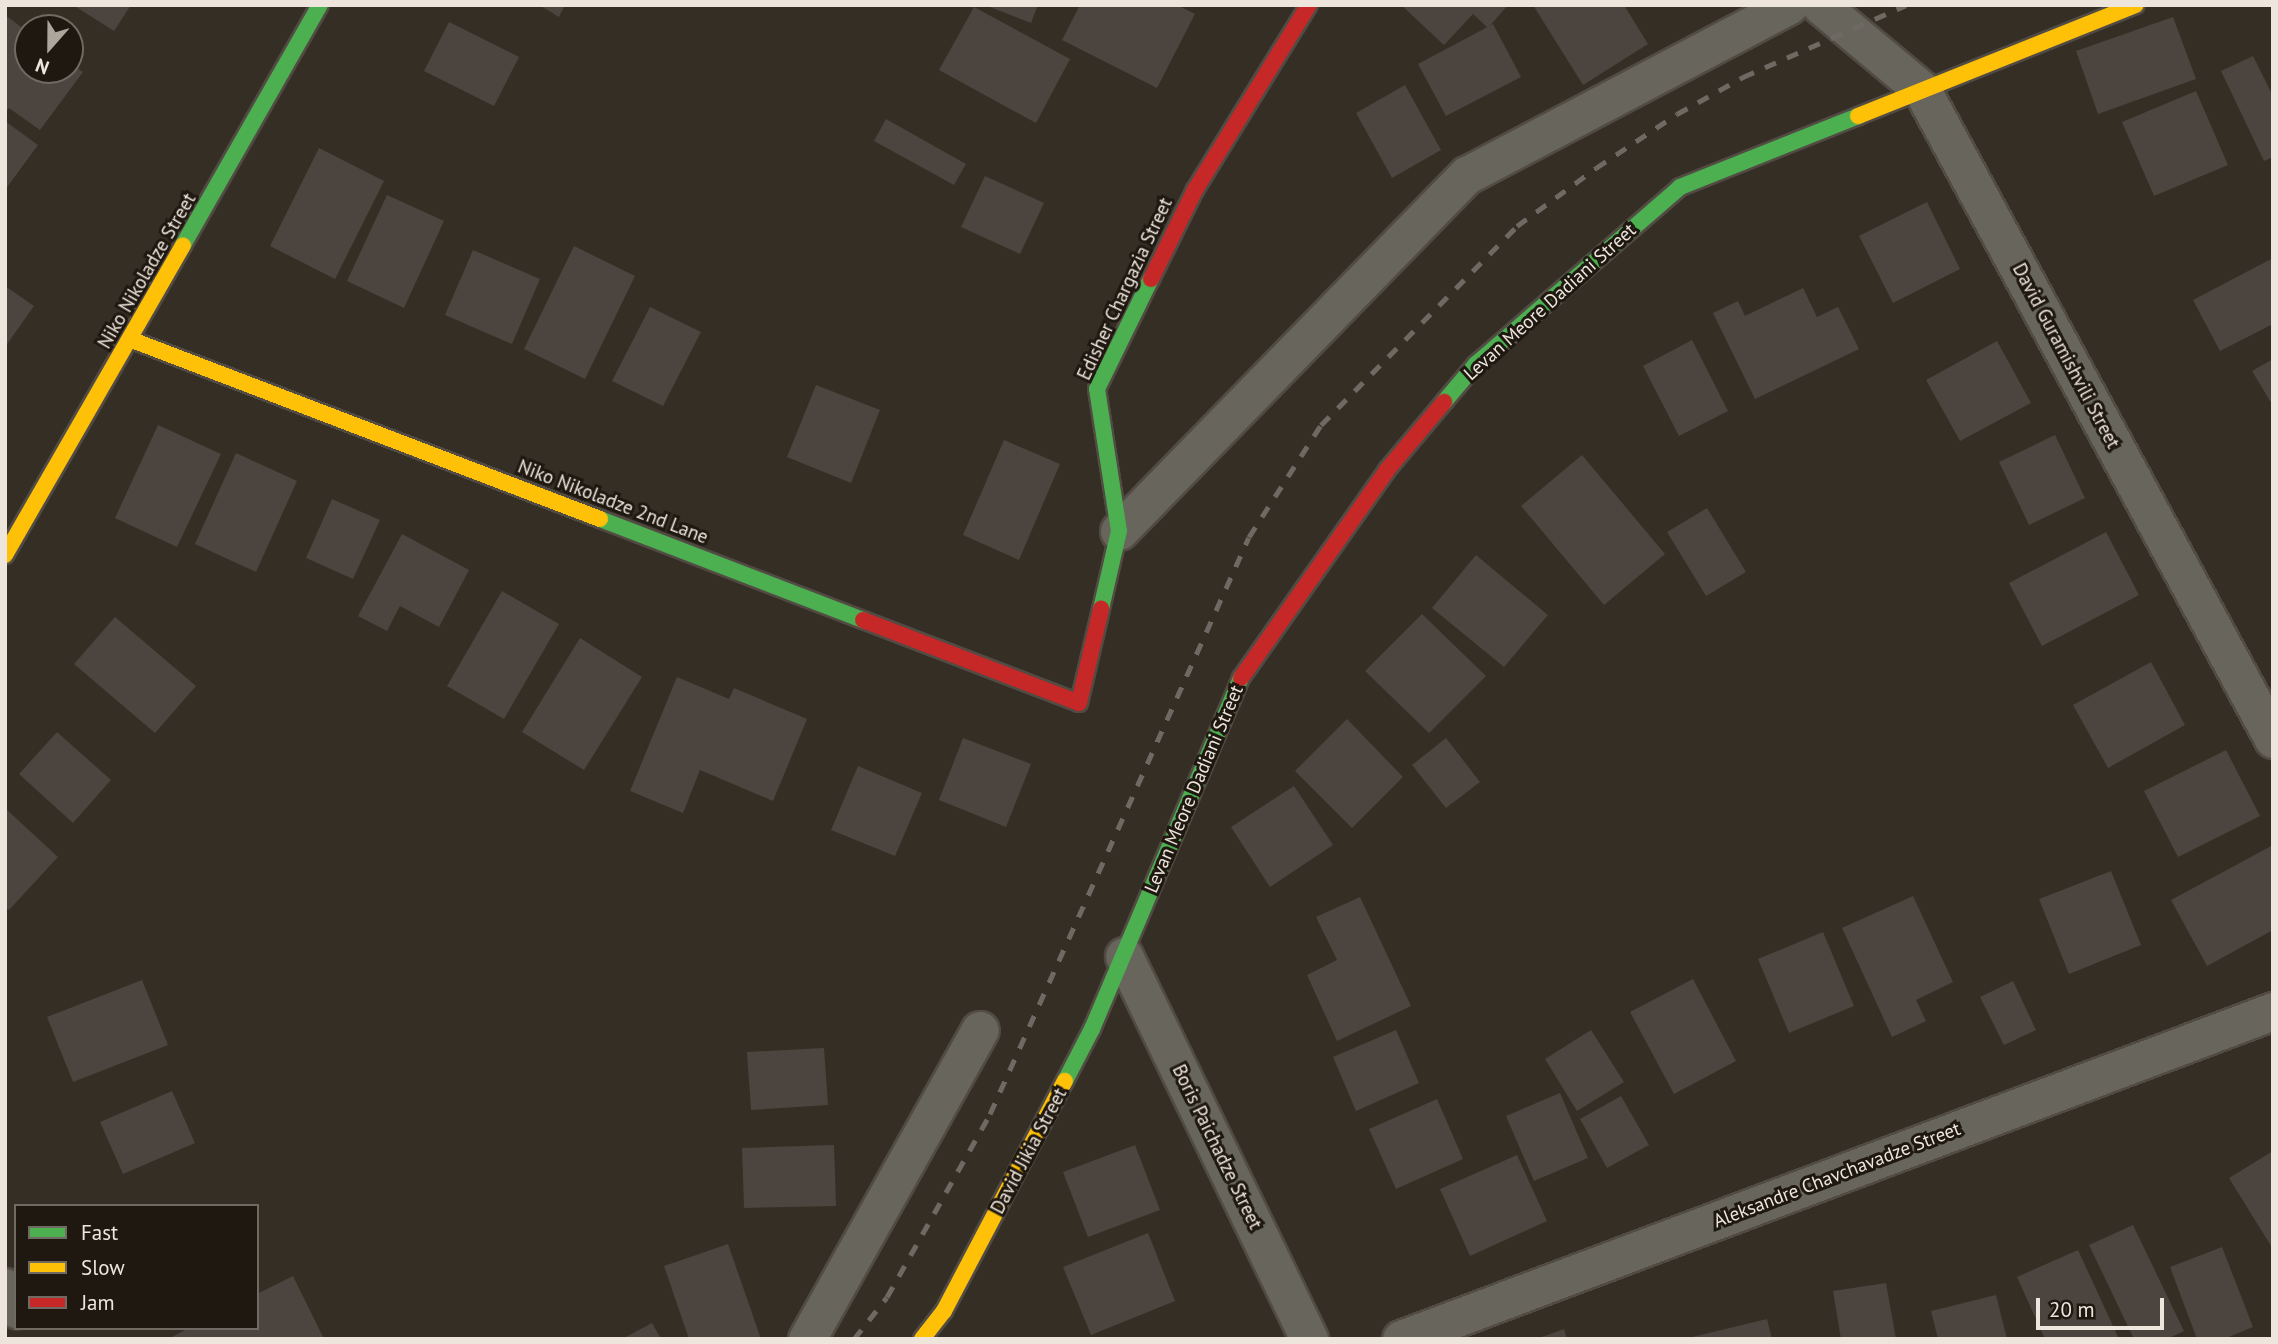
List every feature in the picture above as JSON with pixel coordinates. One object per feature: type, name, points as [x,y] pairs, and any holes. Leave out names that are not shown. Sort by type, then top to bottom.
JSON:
[{"type":"street","name":"Niko Nikoladze Street","points":[[5,555],[132,340],[320,5]]},
{"type":"street","name":"Edisher Chargazia Street","points":[[1079,703],[1119,531],[1097,389],[1195,190],[1309,5]]},
{"type":"street","points":[[1119,531],[1467,175],[1789,5]]},
{"type":"street","name":"David Guramishvili Street","points":[[1820,5],[1922,90],[2273,739]]},
{"type":"street","name":"Levan Meore Dadiani Street","points":[[1124,956],[1235,686],[1387,470],[1476,364],[1680,187],[2136,5]]},
{"type":"street","name":"Niko Nikoladze 2nd Lane","points":[[132,340],[1079,703]]},
{"type":"street","name":"David Jikia Street","points":[[922,1339],[944,1311],[1036,1139],[1124,956]]},
{"type":"street","name":"Boris Paichadze Street","points":[[1124,956],[1309,1339]]},
{"type":"street","name":"Aleksandre Chavchavadze Street","points":[[1401,1339],[2273,1011]]},
{"type":"street","points":[[807,1339],[980,1030]]},
{"type":"street","points":[[5,1287],[14,1305]]},
{"type":"building","points":[[73,5],[131,5],[114,31]]},
{"type":"building","points":[[539,5],[565,5],[559,17]]},
{"type":"building","points":[[985,5],[1038,5],[1031,23]]},
{"type":"building","points":[[1080,5],[1177,5],[1195,14],[1157,88],[1062,40]]},
{"type":"building","points":[[1401,5],[1508,5],[1488,28],[1473,14],[1444,45]]},
{"type":"building","points":[[1533,5],[1624,5],[1648,44],[1583,85]]},
{"type":"building","points":[[974,7],[1070,59],[1036,123],[939,70]]},
{"type":"building","points":[[5,15],[14,22],[14,84],[74,84],[40,130],[9,108],[5,113]]},
{"type":"building","points":[[2173,17],[2196,79],[2098,114],[2076,51]]},
{"type":"building","points":[[449,22],[519,57],[494,106],[424,71]]},
{"type":"building","points":[[1493,24],[1521,77],[1446,116],[1418,64]]},
{"type":"building","points":[[2253,56],[2273,96],[2273,157],[2264,161],[2221,71]]},
{"type":"building","points":[[1405,85],[1441,150],[1392,178],[1356,113]]},
{"type":"building","points":[[2196,91],[2228,165],[2154,196],[2122,122]]},
{"type":"building","points":[[886,119],[966,164],[954,185],[874,141]]},
{"type":"building","points":[[5,121],[38,145],[5,190]]},
{"type":"building","points":[[319,148],[384,181],[335,279],[270,246]]},
{"type":"building","points":[[985,176],[1044,203],[1020,254],[961,227]]},
{"type":"building","points":[[387,195],[444,221],[404,308],[347,281]]},
{"type":"building","points":[[1927,202],[1960,269],[1893,303],[1859,236]]},
{"type":"building","points":[[574,246],[635,276],[585,379],[524,349]]},
{"type":"building","points":[[473,250],[540,279],[512,344],[445,315]]},
{"type":"building","points":[[2273,258],[2273,324],[2220,351],[2193,300]]},
{"type":"building","points":[[5,286],[34,306],[5,347]]},
{"type":"building","points":[[1803,288],[1817,317],[1838,307],[1859,349],[1755,399],[1713,313],[1738,301],[1745,316]]},
{"type":"building","points":[[650,307],[701,332],[663,406],[612,381]]},
{"type":"building","points":[[1692,340],[1728,411],[1679,436],[1643,366]]},
{"type":"building","points":[[1997,341],[2031,403],[1960,441],[1926,380]]},
{"type":"building","points":[[2273,359],[2273,406],[2252,371]]},
{"type":"building","points":[[816,385],[880,410],[851,483],[787,457]]},
{"type":"building","points":[[158,425],[221,454],[177,547],[115,518]]},
{"type":"building","points":[[2055,435],[2085,498],[2029,525],[1999,462]]},
{"type":"building","points":[[1004,440],[1060,464],[1019,560],[963,535]]},
{"type":"building","points":[[236,453],[297,481],[256,572],[195,544]]},
{"type":"building","points":[[1582,455],[1665,554],[1604,605],[1521,506]]},
{"type":"building","points":[[332,499],[380,520],[353,579],[306,558]]},
{"type":"building","points":[[1707,508],[1746,572],[1706,596],[1667,532]]},
{"type":"building","points":[[2106,532],[2139,595],[2042,646],[2009,583]]},
{"type":"building","points":[[402,534],[469,570],[439,627],[400,606],[387,631],[358,616]]},
{"type":"building","points":[[1476,555],[1548,615],[1504,667],[1432,608]]},
{"type":"building","points":[[502,591],[559,624],[504,719],[447,686]]},
{"type":"building","points":[[1422,614],[1486,676],[1429,733],[1365,671]]},
{"type":"building","points":[[115,617],[196,686],[155,733],[74,664]]},
{"type":"building","points":[[580,638],[642,677],[584,770],[522,732]]},
{"type":"building","points":[[2151,662],[2185,725],[2108,768],[2073,705]]},
{"type":"building","points":[[677,677],[729,699],[734,688],[807,719],[773,801],[700,770],[683,813],[630,791]]},
{"type":"building","points":[[1347,719],[1403,777],[1352,828],[1295,771]]},
{"type":"building","points":[[57,732],[111,780],[73,823],[19,774]]},
{"type":"building","points":[[963,738],[1031,764],[1006,827],[939,800]]},
{"type":"building","points":[[1446,738],[1480,782],[1446,808],[1412,765]]},
{"type":"building","points":[[2226,750],[2260,816],[2178,857],[2144,791]]},
{"type":"building","points":[[858,766],[922,793],[895,856],[831,830]]},
{"type":"building","points":[[1294,786],[1333,845],[1270,887],[1231,827]]},
{"type":"building","points":[[5,808],[58,857],[9,910],[5,907]]},
{"type":"building","points":[[2273,845],[2273,930],[2207,966],[2171,900]]},
{"type":"building","points":[[2111,871],[2141,945],[2069,974],[2039,899]]},
{"type":"building","points":[[1913,896],[1953,982],[1916,1000],[1926,1021],[1892,1037],[1842,928]]},
{"type":"building","points":[[1360,897],[1411,1006],[1337,1041],[1307,975],[1337,960],[1316,917]]},
{"type":"building","points":[[1823,932],[1854,1006],[1789,1033],[1758,959]]},
{"type":"building","points":[[1693,979],[1736,1061],[1674,1094],[1630,1012]]},
{"type":"building","points":[[142,980],[168,1045],[73,1082],[47,1017]]},
{"type":"building","points":[[2013,981],[2036,1030],[2004,1045],[1980,997]]},
{"type":"building","points":[[1396,1030],[1419,1083],[1356,1111],[1333,1057]]},
{"type":"building","points":[[1591,1030],[1624,1082],[1577,1111],[1545,1059]]},
{"type":"building","points":[[824,1048],[828,1105],[751,1110],[747,1052]]},
{"type":"building","points":[[172,1091],[195,1143],[123,1174],[100,1122]]},
{"type":"building","points":[[1560,1093],[1588,1158],[1534,1181],[1506,1116]]},
{"type":"building","points":[[1621,1096],[1649,1145],[1607,1168],[1580,1119]]},
{"type":"building","points":[[1437,1099],[1463,1159],[1396,1189],[1369,1129]]},
{"type":"building","points":[[834,1145],[836,1206],[744,1208],[742,1148]]},
{"type":"building","points":[[1135,1145],[1160,1210],[1088,1237],[1063,1172]]},
{"type":"building","points":[[2273,1151],[2273,1245],[2271,1246],[2229,1178]]},
{"type":"building","points":[[1517,1155],[1547,1221],[1470,1256],[1440,1189]]},
{"type":"building","points":[[2133,1225],[2184,1331],[2167,1339],[2134,1339],[2089,1245]]},
{"type":"building","points":[[1148,1233],[1175,1301],[1091,1335],[1063,1267]]},
{"type":"building","points":[[728,1244],[761,1339],[689,1339],[664,1266]]},
{"type":"building","points":[[2222,1247],[2253,1327],[2224,1339],[2197,1339],[2170,1267]]},
{"type":"building","points":[[2078,1250],[2119,1339],[2045,1339],[2017,1277]]},
{"type":"building","points":[[293,1276],[324,1339],[168,1339],[185,1330],[259,1330],[259,1293]]},
{"type":"building","points":[[1886,1283],[1896,1339],[1841,1339],[1833,1291]]},
{"type":"building","points":[[1996,1295],[2007,1339],[1938,1339],[1931,1311]]},
{"type":"building","points":[[1767,1319],[1772,1339],[1688,1339],[1688,1338]]},
{"type":"building","points":[[652,1323],[661,1339],[622,1339]]},
{"type":"building","points":[[1564,1329],[1567,1339],[1539,1339],[1539,1338]]},
{"type":"railway","points":[[854,1339],[887,1297],[990,1114],[1249,537],[1321,425],[1517,226],[1596,168],[1677,114],[1743,77],[1906,5]]},
{"type":"traffic: fast","points":[[183,245],[320,5]]},
{"type":"traffic: fast","points":[[1444,402],[1476,364],[1680,187],[1858,116]]},
{"type":"traffic: fast","points":[[1101,609],[1119,531],[1097,389],[1151,279]]},
{"type":"traffic: fast","points":[[600,519],[863,620]]},
{"type":"traffic: fast","points":[[1065,1081],[1092,1029],[1241,678]]},
{"type":"traffic: slow","points":[[1858,116],[2136,5]]},
{"type":"traffic: slow","points":[[5,555],[183,245]]},
{"type":"traffic: slow","points":[[132,340],[600,519]]},
{"type":"traffic: slow","points":[[922,1339],[944,1311],[1065,1081]]},
{"type":"traffic: jam","points":[[1151,279],[1195,190],[1309,5]]},
{"type":"traffic: jam","points":[[1241,678],[1387,470],[1444,402]]},
{"type":"traffic: jam","points":[[863,620],[1079,703],[1101,609]]}]
